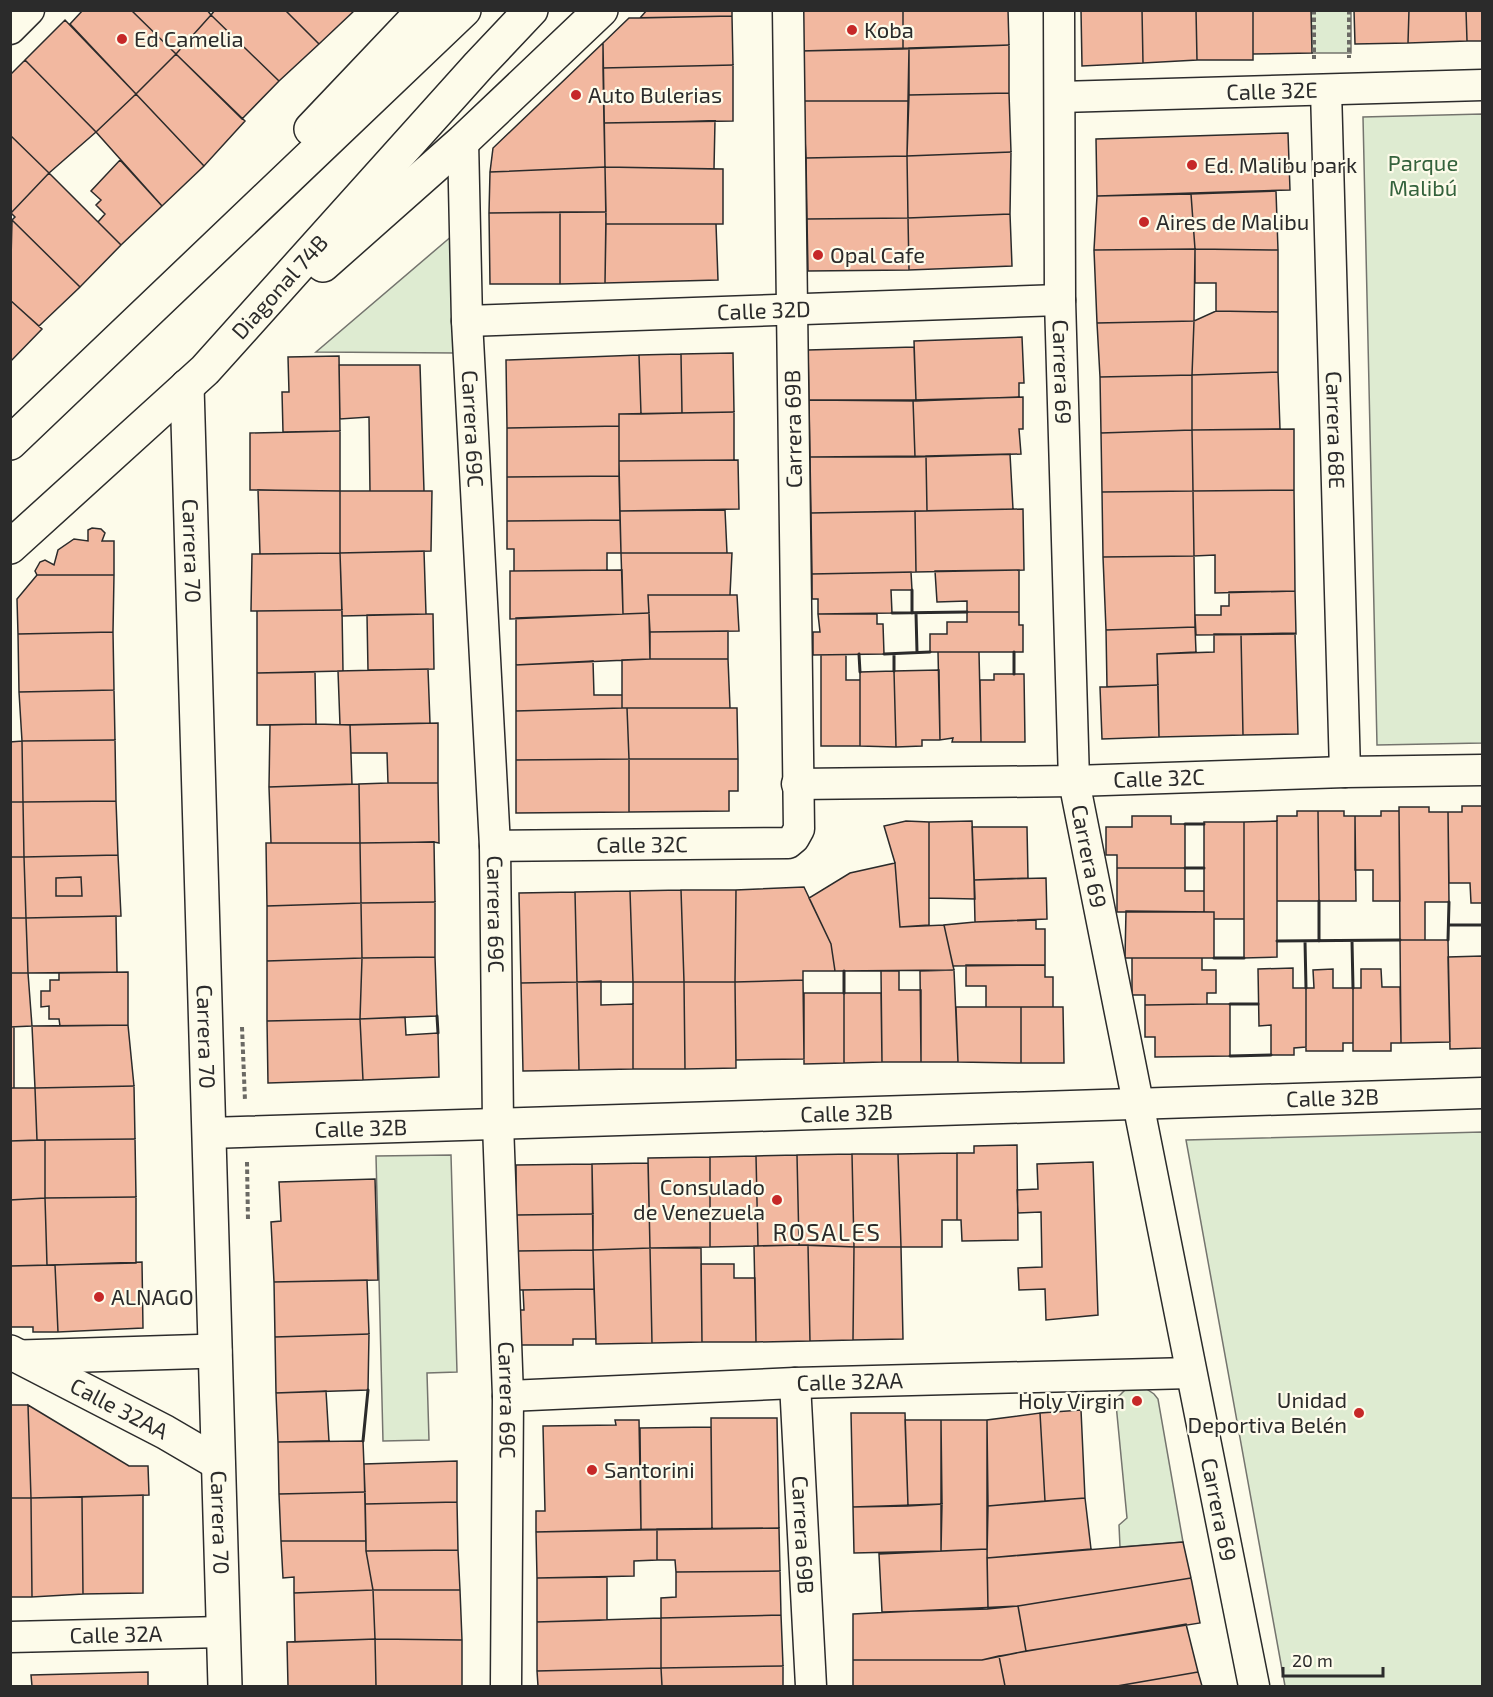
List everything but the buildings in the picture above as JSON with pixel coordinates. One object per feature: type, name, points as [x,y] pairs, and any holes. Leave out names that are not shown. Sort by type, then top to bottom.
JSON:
[{"type":"main road","points":[[10,442],[56,399],[433,22],[464,10]]},
{"type":"main road","name":"Diagonal 74B","points":[[10,547],[196,378],[478,65],[531,10]]},
{"type":"main road","points":[[196,378],[464,141],[600,10]]},
{"type":"main road","name":"Carrera 70","points":[[196,378],[209,1133],[225,1686]]},
{"type":"main road","points":[[13,1356],[215,1351]]},
{"type":"main road","name":"Calle 32AA","points":[[13,1356],[165,1432],[218,1463]]},
{"type":"street","points":[[10,29],[29,10]]},
{"type":"street","name":"Carrera 69B","points":[[788,10],[799,829],[788,843]]},
{"type":"street","name":"Carrera 69","points":[[1059,10],[1060,300],[1074,781],[1254,1686]]},
{"type":"street","name":"Calle 32E","points":[[1060,97],[1482,85]]},
{"type":"street","name":"Carrera 68E","points":[[1330,89],[1345,772]]},
{"type":"street","name":"Carrera 69C","points":[[464,141],[467,321],[495,846],[498,1124],[508,1396],[506,1686]]},
{"type":"street","name":"Calle 32D","points":[[467,321],[1060,300]]},
{"type":"street","name":"Calle 32C","points":[[797,784],[1074,781],[1482,770]]},
{"type":"street","name":"Calle 32C","points":[[495,846],[788,843]]},
{"type":"street","name":"Calle 32B","points":[[209,1133],[1482,1093]]},
{"type":"street","name":"Calle 32AA","points":[[508,1396],[795,1383],[1191,1373]]},
{"type":"street","name":"Carrera 69B","points":[[795,1383],[811,1686]]},
{"type":"street","name":"Calle 32A","points":[[10,1637],[222,1632]]},
{"type":"path","points":[[1314,10],[1330,89]]},
{"type":"path","points":[[1330,89],[1349,10]]},
{"type":"green space","points":[[1311,11],[1351,11],[1351,53],[1312,53]]},
{"type":"green space","name":"Parque Malibú","points":[[1482,114],[1482,743],[1377,745],[1363,117]]},
{"type":"green space","points":[[453,235],[456,353],[316,352]]},
{"type":"green space","name":"Unidad Deportiva Belén","points":[[1482,1132],[1482,1686],[1285,1686],[1186,1140]]},
{"type":"green space","points":[[451,1155],[457,1372],[427,1373],[429,1440],[383,1441],[376,1156]]},
{"type":"green space","points":[[1142,1386],[1158,1399],[1183,1542],[1120,1547],[1119,1525],[1127,1518],[1116,1404],[1117,1398],[1127,1388]]},
{"type":"wall","points":[[912,590],[912,613]]},
{"type":"wall","points":[[892,613],[967,612]]},
{"type":"wall","points":[[916,613],[917,652]]},
{"type":"wall","points":[[884,654],[930,652]]},
{"type":"wall","points":[[1014,652],[1014,674]]},
{"type":"wall","points":[[859,654],[860,672]]},
{"type":"wall","points":[[894,654],[894,671]]},
{"type":"wall","points":[[1185,824],[1204,824]]},
{"type":"wall","points":[[1185,868],[1204,868]]},
{"type":"wall","points":[[1319,901],[1319,941]]},
{"type":"wall","points":[[1448,940],[1449,902]]},
{"type":"wall","points":[[1449,925],[1482,925]]},
{"type":"wall","points":[[1277,941],[1400,940]]},
{"type":"wall","points":[[1305,941],[1306,988]]},
{"type":"wall","points":[[1352,941],[1353,988]]},
{"type":"wall","points":[[1214,958],[1244,958]]},
{"type":"wall","points":[[844,971],[844,993]]},
{"type":"wall","points":[[1230,1004],[1258,1004]]},
{"type":"wall","points":[[437,1016],[438,1033]]},
{"type":"wall","points":[[1230,1056],[1271,1055]]},
{"type":"wall","points":[[363,1441],[368,1390]]},
{"type":"place","name":"Koba","points":[[852,30]]},
{"type":"place","name":"Ed Camelia","points":[[122,39]]},
{"type":"place","name":"Auto Bulerias","points":[[576,95]]},
{"type":"place","name":"Ed. Malibu park","points":[[1192,165]]},
{"type":"place","name":"Aires de Malibu","points":[[1144,222]]},
{"type":"place","name":"Opal Cafe","points":[[818,255]]},
{"type":"place","name":"Consulado de Venezuela","points":[[777,1200]]},
{"type":"place","name":"ALNAGO","points":[[99,1297]]},
{"type":"place","name":"Holy Virgin","points":[[1137,1401]]},
{"type":"place","name":"Unidad Deportiva Belén","points":[[1359,1413]]},
{"type":"place","name":"Santorini","points":[[592,1470]]},
{"type":"district","name":"ROSALES","points":[[827,1233]]}]
